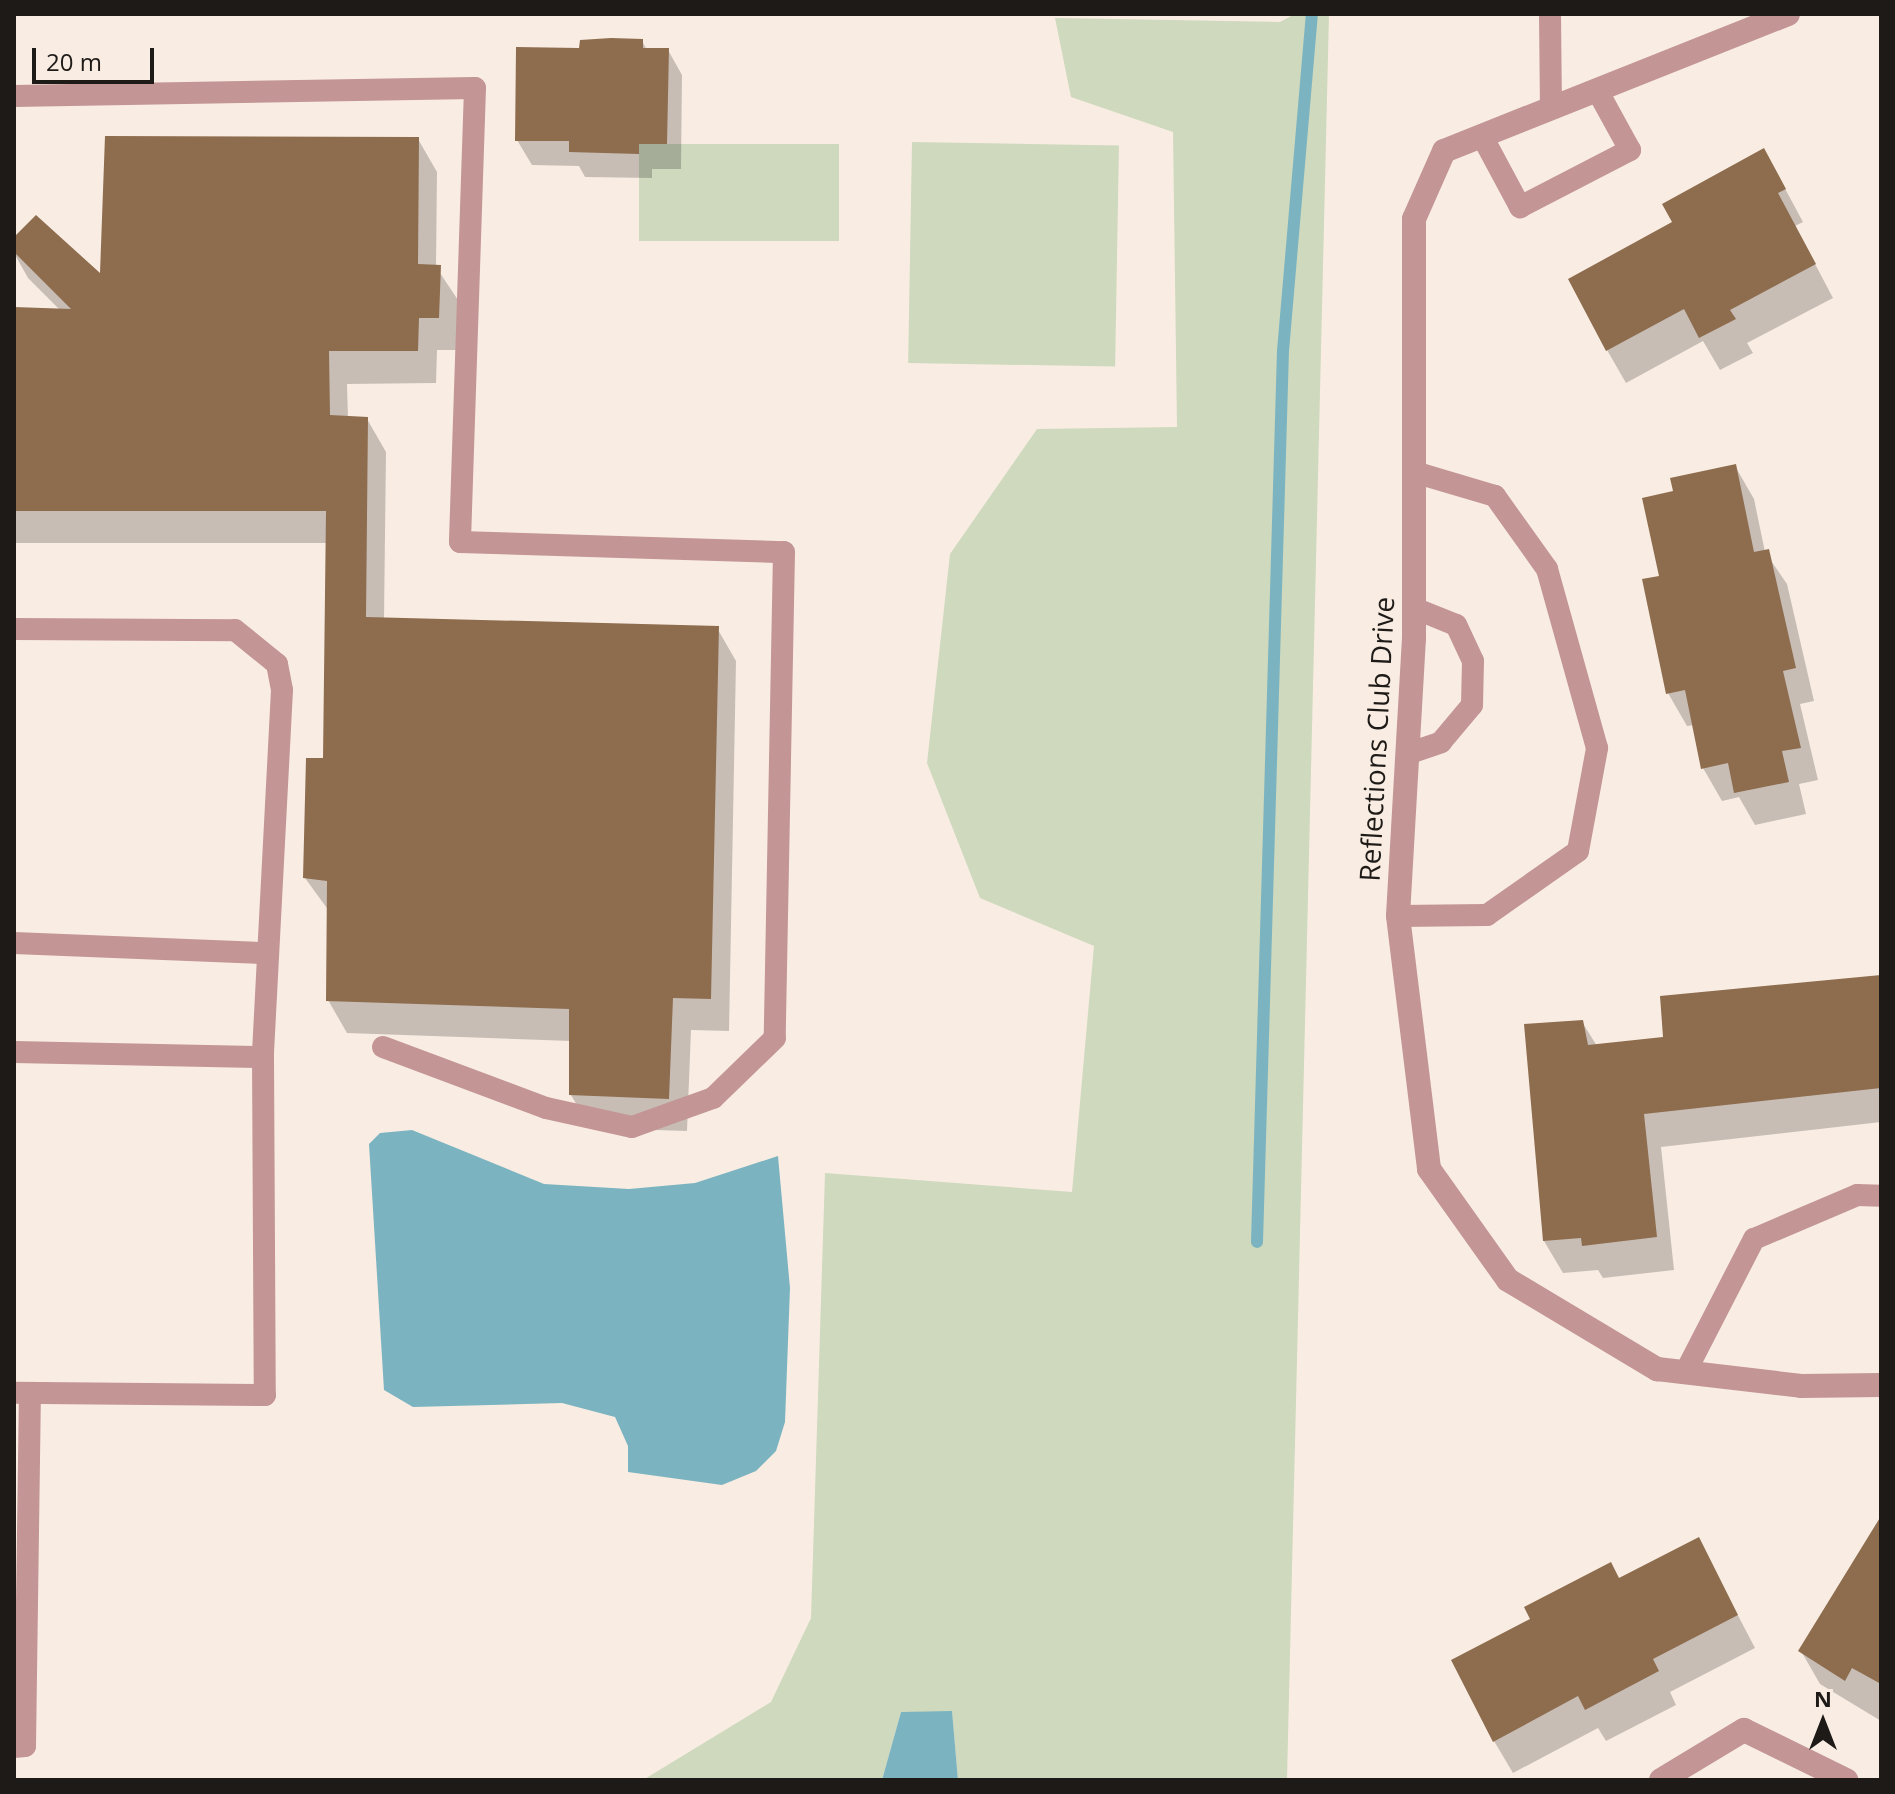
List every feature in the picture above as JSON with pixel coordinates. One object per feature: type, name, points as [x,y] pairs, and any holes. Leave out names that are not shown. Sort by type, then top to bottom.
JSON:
[{"type":"street","name":"Reflections Club Drive","points":[[1788,14],[1444,151],[1414,219],[1414,608],[1398,916],[1429,1169],[1508,1280],[1657,1369],[1801,1386],[1881,1385]]},
{"type":"street","points":[[1661,1780],[1744,1730],[1846,1780]]},
{"type":"lane","points":[[1550,14],[1551,106]]},
{"type":"lane","points":[[14,96],[475,88],[460,542],[784,552],[775,1038],[713,1098],[632,1127],[546,1108],[383,1047]]},
{"type":"lane","points":[[1482,136],[1520,207],[1630,150],[1597,90]]},
{"type":"lane","points":[[1398,916],[1487,915],[1578,851],[1597,748],[1547,569],[1495,496],[1414,472]]},
{"type":"lane","points":[[1407,754],[1441,742],[1472,705],[1473,661],[1456,625],[1414,608]]},
{"type":"lane","points":[[14,629],[235,630],[277,664],[282,690],[263,1057],[265,1395],[22,1393],[25,1746],[14,1747]]},
{"type":"lane","points":[[14,943],[268,953]]},
{"type":"lane","points":[[14,1052],[263,1057]]},
{"type":"lane","points":[[1685,1373],[1754,1239],[1857,1195],[1881,1196]]},
{"type":"green space","points":[[1295,14],[1329,14],[1287,1780],[958,1780],[952,1712],[901,1712],[882,1780],[643,1780],[771,1702],[811,1618],[825,1173],[1072,1192],[1094,946],[980,898],[927,763],[950,554],[1037,429],[1177,427],[1173,132],[1071,97],[1055,18],[1280,22]]},
{"type":"green space","points":[[912,142],[1119,146],[1115,367],[908,363]]},
{"type":"green space","points":[[639,144],[839,144],[839,241],[639,241]]},
{"type":"water","points":[[412,1130],[544,1184],[629,1189],[695,1183],[778,1156],[790,1288],[785,1422],[776,1451],[756,1471],[722,1485],[628,1472],[628,1446],[615,1417],[562,1403],[413,1407],[384,1390],[369,1144],[380,1133]]},
{"type":"water","points":[[952,1711],[958,1780],[882,1780],[901,1712]]},
{"type":"building","points":[[643,39],[643,48],[669,48],[667,144],[639,144],[639,154],[569,152],[569,141],[515,141],[516,47],[579,48],[580,40]]},
{"type":"building","points":[[105,136],[419,137],[418,264],[441,265],[439,318],[419,318],[418,351],[329,351],[330,415],[368,417],[366,617],[719,626],[711,999],[673,998],[669,1099],[569,1095],[569,1009],[326,1001],[327,881],[303,878],[306,758],[323,758],[326,511],[14,511],[14,307],[71,309],[14,252],[14,237],[36,215],[100,273]]},
{"type":"building","points":[[1764,148],[1786,189],[1778,193],[1816,264],[1730,310],[1736,319],[1699,338],[1684,309],[1606,351],[1568,279],[1672,222],[1662,204]]},
{"type":"building","points":[[1736,464],[1754,552],[1769,549],[1796,668],[1783,671],[1801,748],[1782,751],[1789,782],[1734,793],[1728,763],[1701,769],[1685,690],[1666,694],[1642,579],[1659,576],[1642,498],[1673,491],[1670,478]]},
{"type":"building","points":[[1881,975],[1881,1088],[1644,1114],[1657,1237],[1582,1246],[1581,1238],[1543,1241],[1524,1024],[1583,1020],[1588,1045],[1663,1037],[1660,996]]},
{"type":"building","points":[[1881,1516],[1881,1684],[1852,1668],[1845,1681],[1798,1651]]},
{"type":"building","points":[[1699,1537],[1738,1615],[1653,1659],[1659,1671],[1585,1710],[1578,1696],[1493,1742],[1451,1660],[1530,1619],[1524,1607],[1611,1562],[1619,1578]]},
{"type":"waterway","points":[[1257,1242],[1283,351],[1312,14]]}]
